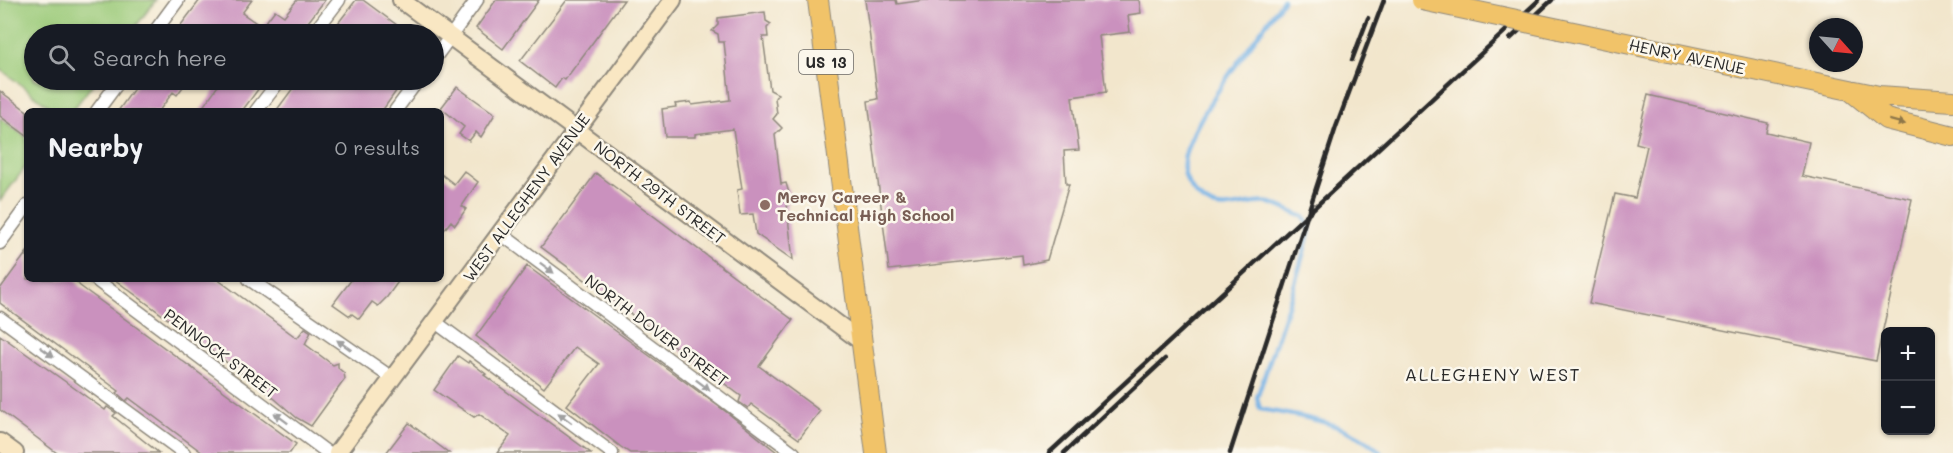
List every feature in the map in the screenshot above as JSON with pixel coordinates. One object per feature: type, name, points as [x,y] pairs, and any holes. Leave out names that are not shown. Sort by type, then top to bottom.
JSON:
[{"type":"main road","name":"US 13","points":[[818,0],[876,453]]},
{"type":"main road","name":"HENRY AVENUE","points":[[1422,0],[1879,96],[1953,101]]},
{"type":"main road","points":[[1850,90],[1886,118],[1953,136]]},
{"type":"street","points":[[160,24],[178,0]]},
{"type":"street","points":[[321,24],[339,0]]},
{"type":"street","name":"NORTH 29TH STREET","points":[[401,0],[433,24]]},
{"type":"street","points":[[444,45],[477,0]]},
{"type":"street","name":"WEST ALLEGHENY AVENUE","points":[[337,453],[673,0]]},
{"type":"street","name":"NORTH 29TH STREET","points":[[444,32],[862,342]]},
{"type":"street","points":[[99,108],[113,90]]},
{"type":"street","points":[[258,108],[272,90]]},
{"type":"street","points":[[397,108],[411,90]]},
{"type":"street","points":[[0,243],[24,210]]},
{"type":"street","points":[[16,220],[24,227]]},
{"type":"street","name":"NORTH DOVER STREET","points":[[500,233],[794,453]]},
{"type":"street","name":"PENNOCK STREET","points":[[99,282],[328,453]]},
{"type":"street","points":[[266,284],[392,378]]},
{"type":"street","points":[[0,318],[184,453]]},
{"type":"street","points":[[434,321],[612,453]]},
{"type":"street","points":[[0,442],[15,453]]},
{"type":"green space","points":[[0,0],[156,0],[138,24],[24,24],[24,87],[0,69]]},
{"type":"green space","points":[[28,90],[88,90],[74,108],[51,108]]},
{"type":"green space","points":[[0,118],[24,136],[24,169],[0,201]]},
{"type":"building","points":[[200,0],[252,0],[242,13],[258,24],[182,24]]},
{"type":"building","points":[[297,0],[325,0],[307,24],[264,24],[275,10],[284,16]]},
{"type":"building","points":[[356,0],[363,0],[395,24],[338,24]]},
{"type":"building","points":[[496,0],[539,0],[503,49],[476,28]]},
{"type":"building","points":[[567,0],[624,0],[565,80],[562,78],[555,88],[520,61]]},
{"type":"building","points":[[865,0],[896,0],[897,4],[925,0],[1139,0],[1141,13],[1128,15],[1130,32],[1099,36],[1106,92],[1072,97],[1079,150],[1064,151],[1066,184],[1069,184],[1047,260],[1023,265],[1022,255],[889,270],[868,101],[878,99]]},
{"type":"building","points":[[765,12],[766,21],[771,24],[767,28],[768,37],[763,37],[770,90],[778,94],[775,98],[777,114],[773,119],[782,128],[775,135],[781,184],[786,183],[789,193],[787,209],[793,260],[756,234],[753,214],[740,215],[737,190],[742,189],[733,129],[695,134],[695,137],[665,137],[662,109],[676,107],[675,104],[691,102],[692,105],[730,100],[724,42],[719,42],[718,34],[712,31],[718,25],[718,18]]},
{"type":"building","points":[[457,87],[495,114],[481,137],[476,132],[469,141],[459,134],[464,127],[444,108],[441,108]]},
{"type":"building","points":[[133,90],[181,90],[177,95],[173,92],[161,108],[120,108]]},
{"type":"building","points":[[215,90],[258,90],[244,108],[202,108]]},
{"type":"building","points":[[292,90],[397,90],[384,108],[278,108]]},
{"type":"building","points":[[0,91],[24,109],[24,134],[0,116]]},
{"type":"building","points":[[1648,95],[1768,123],[1766,132],[1809,142],[1802,176],[1912,199],[1884,327],[1881,327],[1876,361],[1589,303],[1615,194],[1635,198],[1647,146],[1636,143]]},
{"type":"building","points":[[464,171],[478,182],[462,206],[466,209],[455,225],[451,221],[444,230],[444,176],[454,184]]},
{"type":"building","points":[[596,173],[793,320],[759,366],[820,411],[799,439],[751,404],[748,408],[739,402],[741,396],[541,247]]},
{"type":"building","points":[[24,256],[24,282],[77,282],[296,444],[290,453],[203,453],[129,398],[126,401],[117,393],[119,391],[0,303],[0,289]]},
{"type":"building","points":[[527,266],[729,414],[778,453],[630,453],[621,447],[567,405],[599,364],[575,347],[544,388],[476,336]]},
{"type":"building","points":[[118,282],[221,282],[297,338],[305,328],[311,332],[305,344],[333,365],[338,363],[338,368],[344,373],[345,379],[311,426],[297,418],[268,393]]},
{"type":"building","points":[[350,282],[398,282],[378,306],[372,302],[359,319],[352,314],[350,316],[333,304]]},
{"type":"building","points":[[0,335],[105,410],[107,407],[116,413],[113,416],[159,453],[57,453],[0,410]]},
{"type":"building","points":[[458,356],[468,363],[469,361],[486,374],[484,375],[591,453],[497,453],[510,436],[479,414],[474,417],[434,390]]},
{"type":"building","points":[[409,423],[449,453],[386,453]]},
{"type":"waterway","points":[[1283,0],[1207,108],[1186,153],[1185,176],[1193,191],[1211,205],[1224,208],[1263,202],[1304,217],[1310,230],[1292,294],[1257,398],[1260,409],[1324,422],[1355,434],[1381,453]]},
{"type":"railway","points":[[1230,453],[1336,127],[1384,0]]},
{"type":"railway","points":[[1049,453],[1539,0]]},
{"type":"railway","points":[[1510,39],[1552,0]]},
{"type":"railway","points":[[1352,60],[1368,18]]},
{"type":"railway","points":[[1064,453],[1165,359]]},
{"type":"place","name":"Mercy Career & Technical High School","points":[[765,205]]},
{"type":"district","name":"ALLEGHENY WEST","points":[[1493,374]]}]
